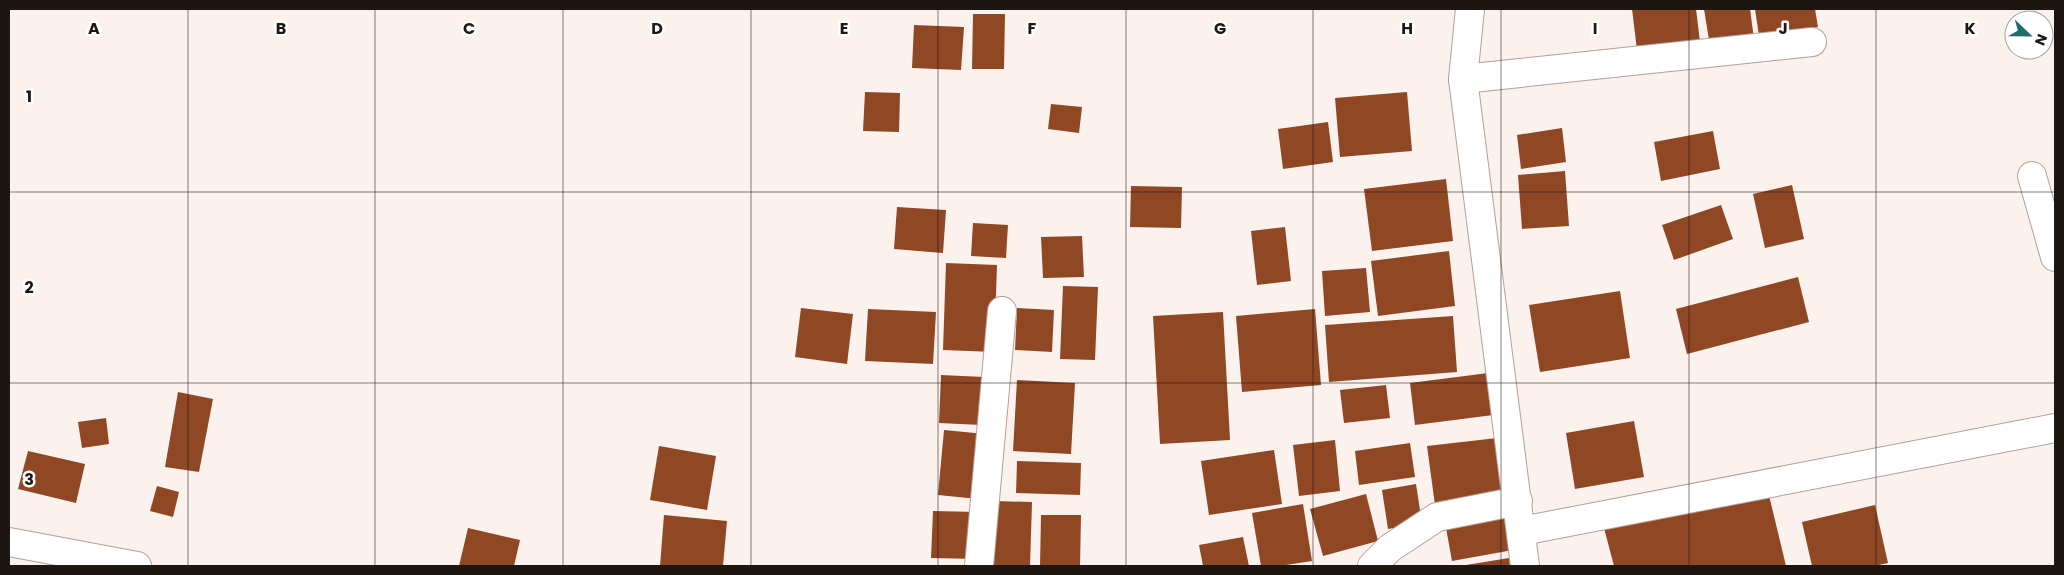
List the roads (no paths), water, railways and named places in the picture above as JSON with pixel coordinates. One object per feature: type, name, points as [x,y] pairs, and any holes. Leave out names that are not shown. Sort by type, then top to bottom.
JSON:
[{"type":"street","points":[[1470,9],[1464,79],[1525,566]]},
{"type":"street","points":[[1464,79],[1812,42]]},
{"type":"street","points":[[2032,176],[2055,257]]},
{"type":"street","points":[[979,566],[1002,311]]},
{"type":"street","points":[[1522,532],[2055,428]]},
{"type":"street","points":[[1372,566],[1390,548],[1437,517],[1518,501]]},
{"type":"street","points":[[9,542],[138,566]]}]
